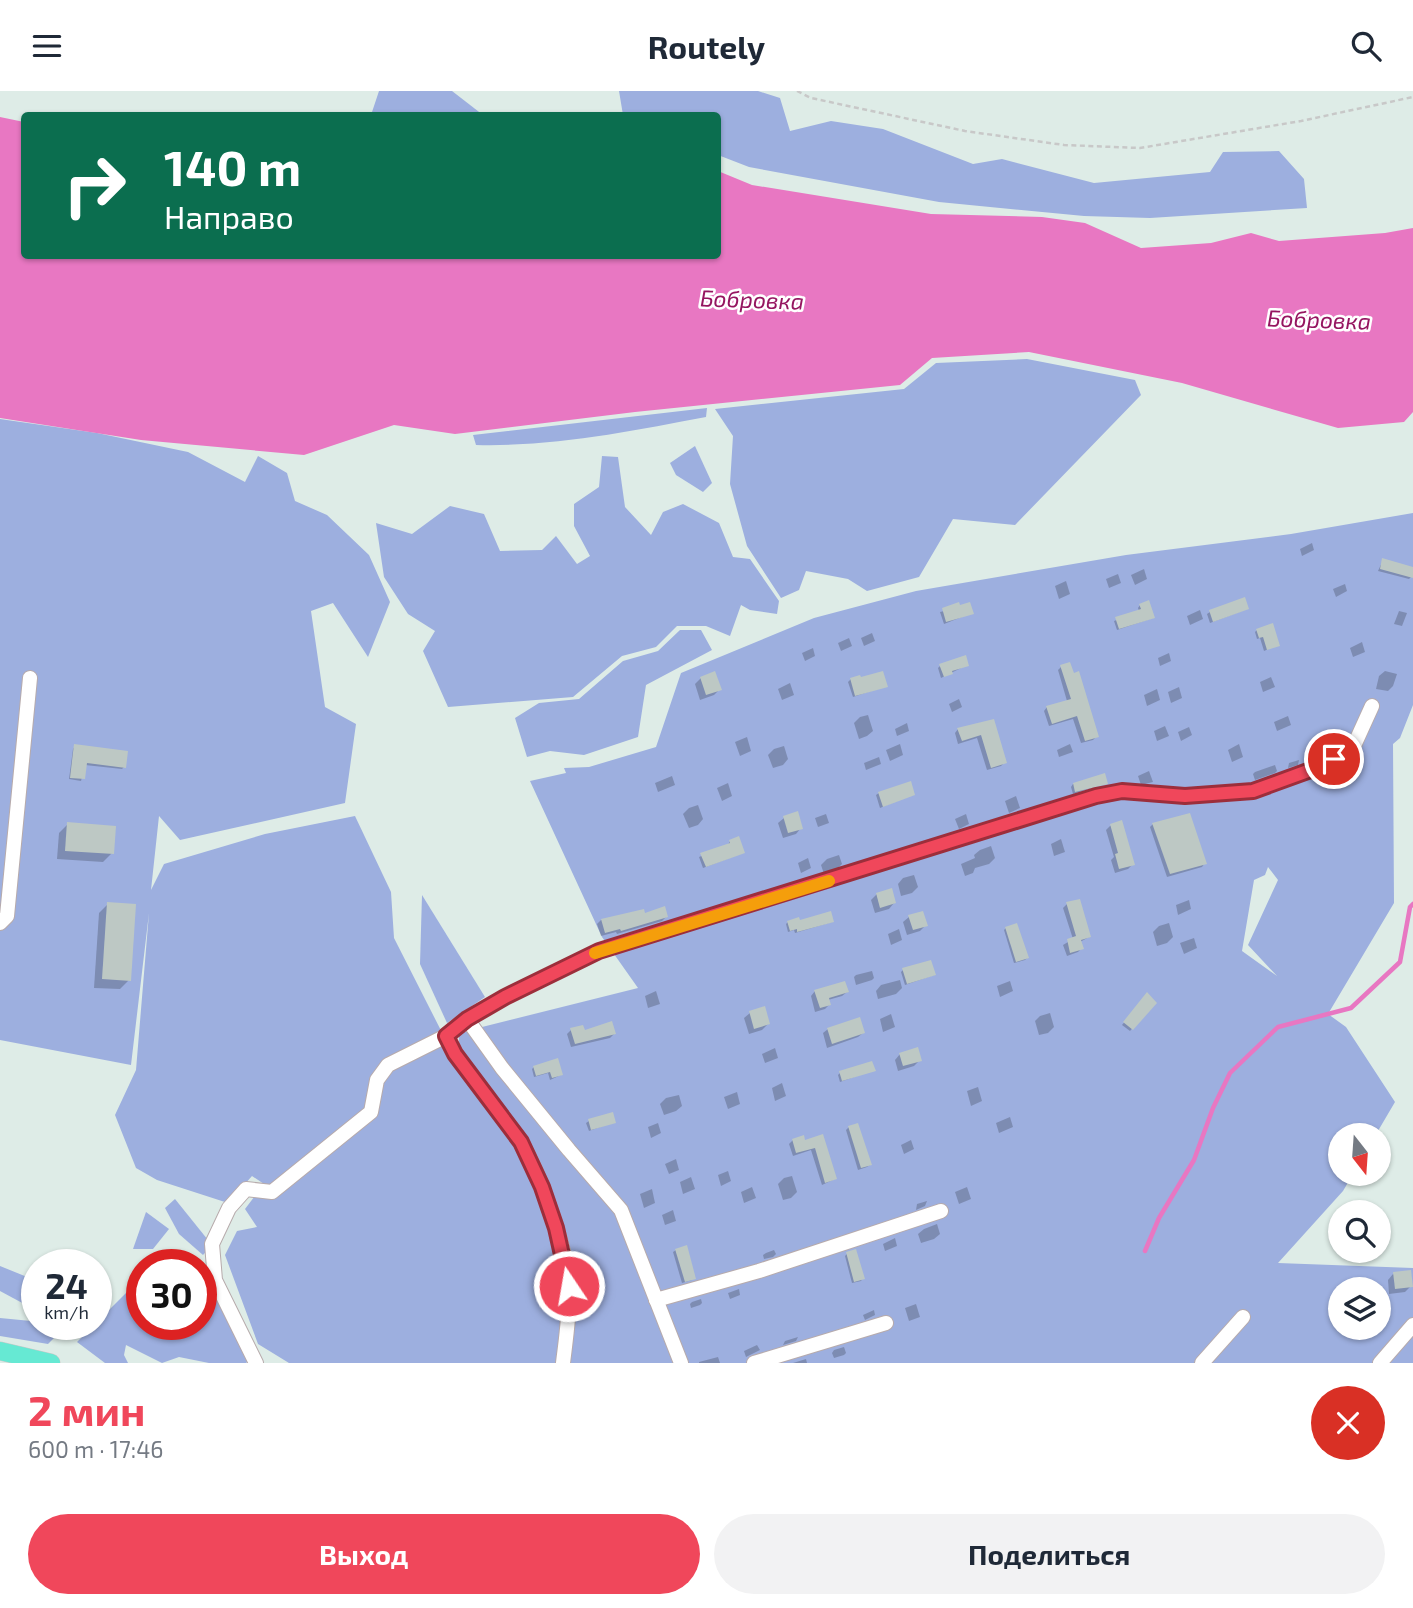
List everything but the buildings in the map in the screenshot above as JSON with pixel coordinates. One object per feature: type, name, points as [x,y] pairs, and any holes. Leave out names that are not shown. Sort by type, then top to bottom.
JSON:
[{"type":"main road","points":[[0,1351],[51,1363]]},
{"type":"street","points":[[0,923],[7,916],[30,678]]},
{"type":"street","points":[[256,1363],[215,1280],[212,1244],[229,1208],[246,1189],[272,1192],[371,1112],[377,1080],[388,1065],[446,1036],[467,1019],[505,997],[599,951],[1096,796],[1122,791],[1185,796],[1253,791],[1316,768],[1352,750],[1371,706]]},
{"type":"street","points":[[467,1019],[502,1068],[621,1210],[681,1363]]},
{"type":"street","points":[[446,1036],[455,1054],[521,1142],[542,1187],[556,1228],[569,1286],[568,1331],[563,1363]]},
{"type":"street","points":[[656,1300],[759,1272],[940,1211]]},
{"type":"street","points":[[1202,1363],[1243,1317]]},
{"type":"street","points":[[754,1363],[886,1323]]},
{"type":"street","points":[[1380,1363],[1413,1325]]},
{"type":"path","points":[[797,91],[811,99],[965,131],[1063,145],[1140,148],[1301,121],[1413,97]]},
{"type":"shaded area","points":[[379,91],[452,91],[479,112],[372,112]]},
{"type":"shaded area","points":[[619,91],[758,91],[780,98],[790,131],[831,121],[883,129],[973,164],[1002,159],[1094,183],[1210,172],[1223,152],[1279,151],[1304,179],[1307,208],[1150,218],[1084,216],[939,202],[749,167],[721,156],[721,112],[622,112]]},
{"type":"shaded area","points":[[1027,359],[1135,380],[1141,395],[1015,525],[953,519],[919,577],[867,591],[848,579],[806,571],[799,590],[781,598],[747,546],[730,484],[733,436],[715,409],[904,389],[936,363]]},
{"type":"shaded area","points":[[707,408],[706,417],[563,441],[476,445],[473,435]]},
{"type":"shaded area","points":[[0,419],[97,433],[188,452],[245,482],[258,456],[287,473],[295,501],[327,515],[369,555],[390,602],[368,657],[333,603],[311,611],[325,707],[356,724],[345,803],[180,840],[159,816],[151,890],[164,864],[265,834],[355,816],[391,892],[394,938],[458,1064],[523,1148],[552,1219],[567,1295],[558,1363],[289,1363],[258,1344],[225,1255],[237,1231],[257,1227],[245,1209],[264,1184],[252,1176],[228,1203],[157,1180],[136,1168],[115,1115],[136,1070],[149,913],[131,1065],[0,1040]]},
{"type":"shaded area","points":[[695,446],[712,483],[703,492],[676,475],[670,463]]},
{"type":"shaded area","points":[[602,456],[618,457],[625,507],[651,535],[663,512],[683,504],[719,523],[733,557],[750,559],[779,601],[777,614],[750,610],[741,605],[730,636],[706,626],[677,626],[656,647],[622,656],[573,697],[448,707],[423,651],[435,631],[408,614],[384,577],[376,523],[412,534],[450,506],[484,514],[500,551],[542,550],[556,536],[577,564],[590,556],[574,526],[574,504],[599,487]]},
{"type":"shaded area","points":[[1413,513],[1413,705],[1400,738],[1393,744],[1394,903],[1328,1014],[1346,1027],[1395,1102],[1383,1123],[1328,1123],[1328,1187],[1345,1187],[1335,1200],[1328,1200],[1328,1208],[1278,1263],[1413,1268],[1413,1363],[568,1363],[573,1337],[551,1197],[459,1055],[459,1032],[470,1032],[638,988],[602,937],[530,781],[566,773],[564,768],[589,767],[656,747],[681,673],[814,618],[916,591],[1126,555],[1291,534]],"holes":[[[1268,867],[1278,880],[1248,945],[1277,976],[1242,951],[1254,880],[1265,875]]]},
{"type":"shaded area","points":[[680,630],[701,630],[712,650],[646,685],[638,737],[584,755],[550,751],[527,757],[515,718],[539,703],[579,699],[623,661],[658,651]]},
{"type":"shaded area","points":[[422,895],[485,997],[447,1023],[420,964]]},
{"type":"shaded area","points":[[175,1199],[212,1245],[208,1249],[196,1249],[179,1234],[165,1208]]},
{"type":"shaded area","points":[[146,1212],[169,1229],[153,1249],[133,1249]]},
{"type":"shaded area","points":[[0,1266],[21,1275],[21,1302],[0,1291]]},
{"type":"shaded area","points":[[126,1293],[126,1340],[217,1340],[217,1301],[243,1336],[253,1356],[246,1363],[209,1363],[179,1357],[162,1363],[126,1345],[124,1355],[128,1363],[105,1363],[77,1342],[112,1340],[112,1307]]},
{"type":"shaded area","points":[[0,1318],[21,1320],[21,1340],[0,1336]]},
{"type":"shaded area","points":[[24,1340],[52,1340],[48,1344]]},
{"type":"water","name":"Бобровка","points":[[0,117],[21,121],[21,259],[721,259],[721,172],[752,185],[931,214],[1042,217],[1085,223],[1141,248],[1211,243],[1251,233],[1279,241],[1385,233],[1413,228],[1413,412],[1404,422],[1338,428],[1182,383],[1029,352],[932,358],[900,385],[635,412],[455,434],[394,425],[304,455],[141,440],[0,418]]},
{"type":"waterway","points":[[1145,1251],[1159,1218],[1194,1160],[1213,1108],[1230,1073],[1278,1027],[1351,1008],[1400,962],[1410,907],[1413,904]]},
{"type":"slow traffic","points":[[595,953],[829,881]]},
{"type":"route","points":[[569,1286],[556,1228],[542,1187],[521,1142],[455,1054],[446,1036],[467,1019],[505,997],[599,951],[1096,796],[1122,791],[1185,796],[1253,791],[1334,759]]}]
